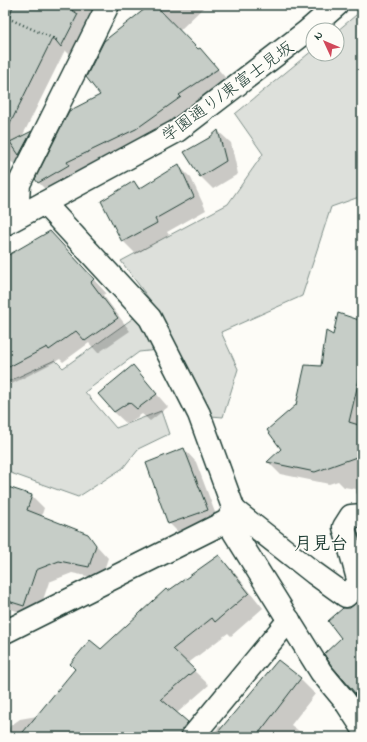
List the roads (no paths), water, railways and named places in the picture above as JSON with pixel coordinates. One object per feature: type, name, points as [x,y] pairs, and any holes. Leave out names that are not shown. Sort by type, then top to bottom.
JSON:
[{"type":"street","points":[[11,220],[19,184],[108,5]]},
{"type":"street","name":"学園通り/東富士見坂","points":[[11,220],[177,131],[306,32],[337,5]]},
{"type":"street","points":[[44,203],[150,318],[199,414],[231,516],[289,620],[321,672],[345,701],[362,727]]},
{"type":"street","points":[[231,516],[346,596],[359,583],[344,527],[351,516],[362,516]]},
{"type":"street","points":[[5,632],[231,516]]},
{"type":"street","points":[[192,737],[289,620]]},
{"type":"district","name":"月見台","points":[[321,543]]}]
